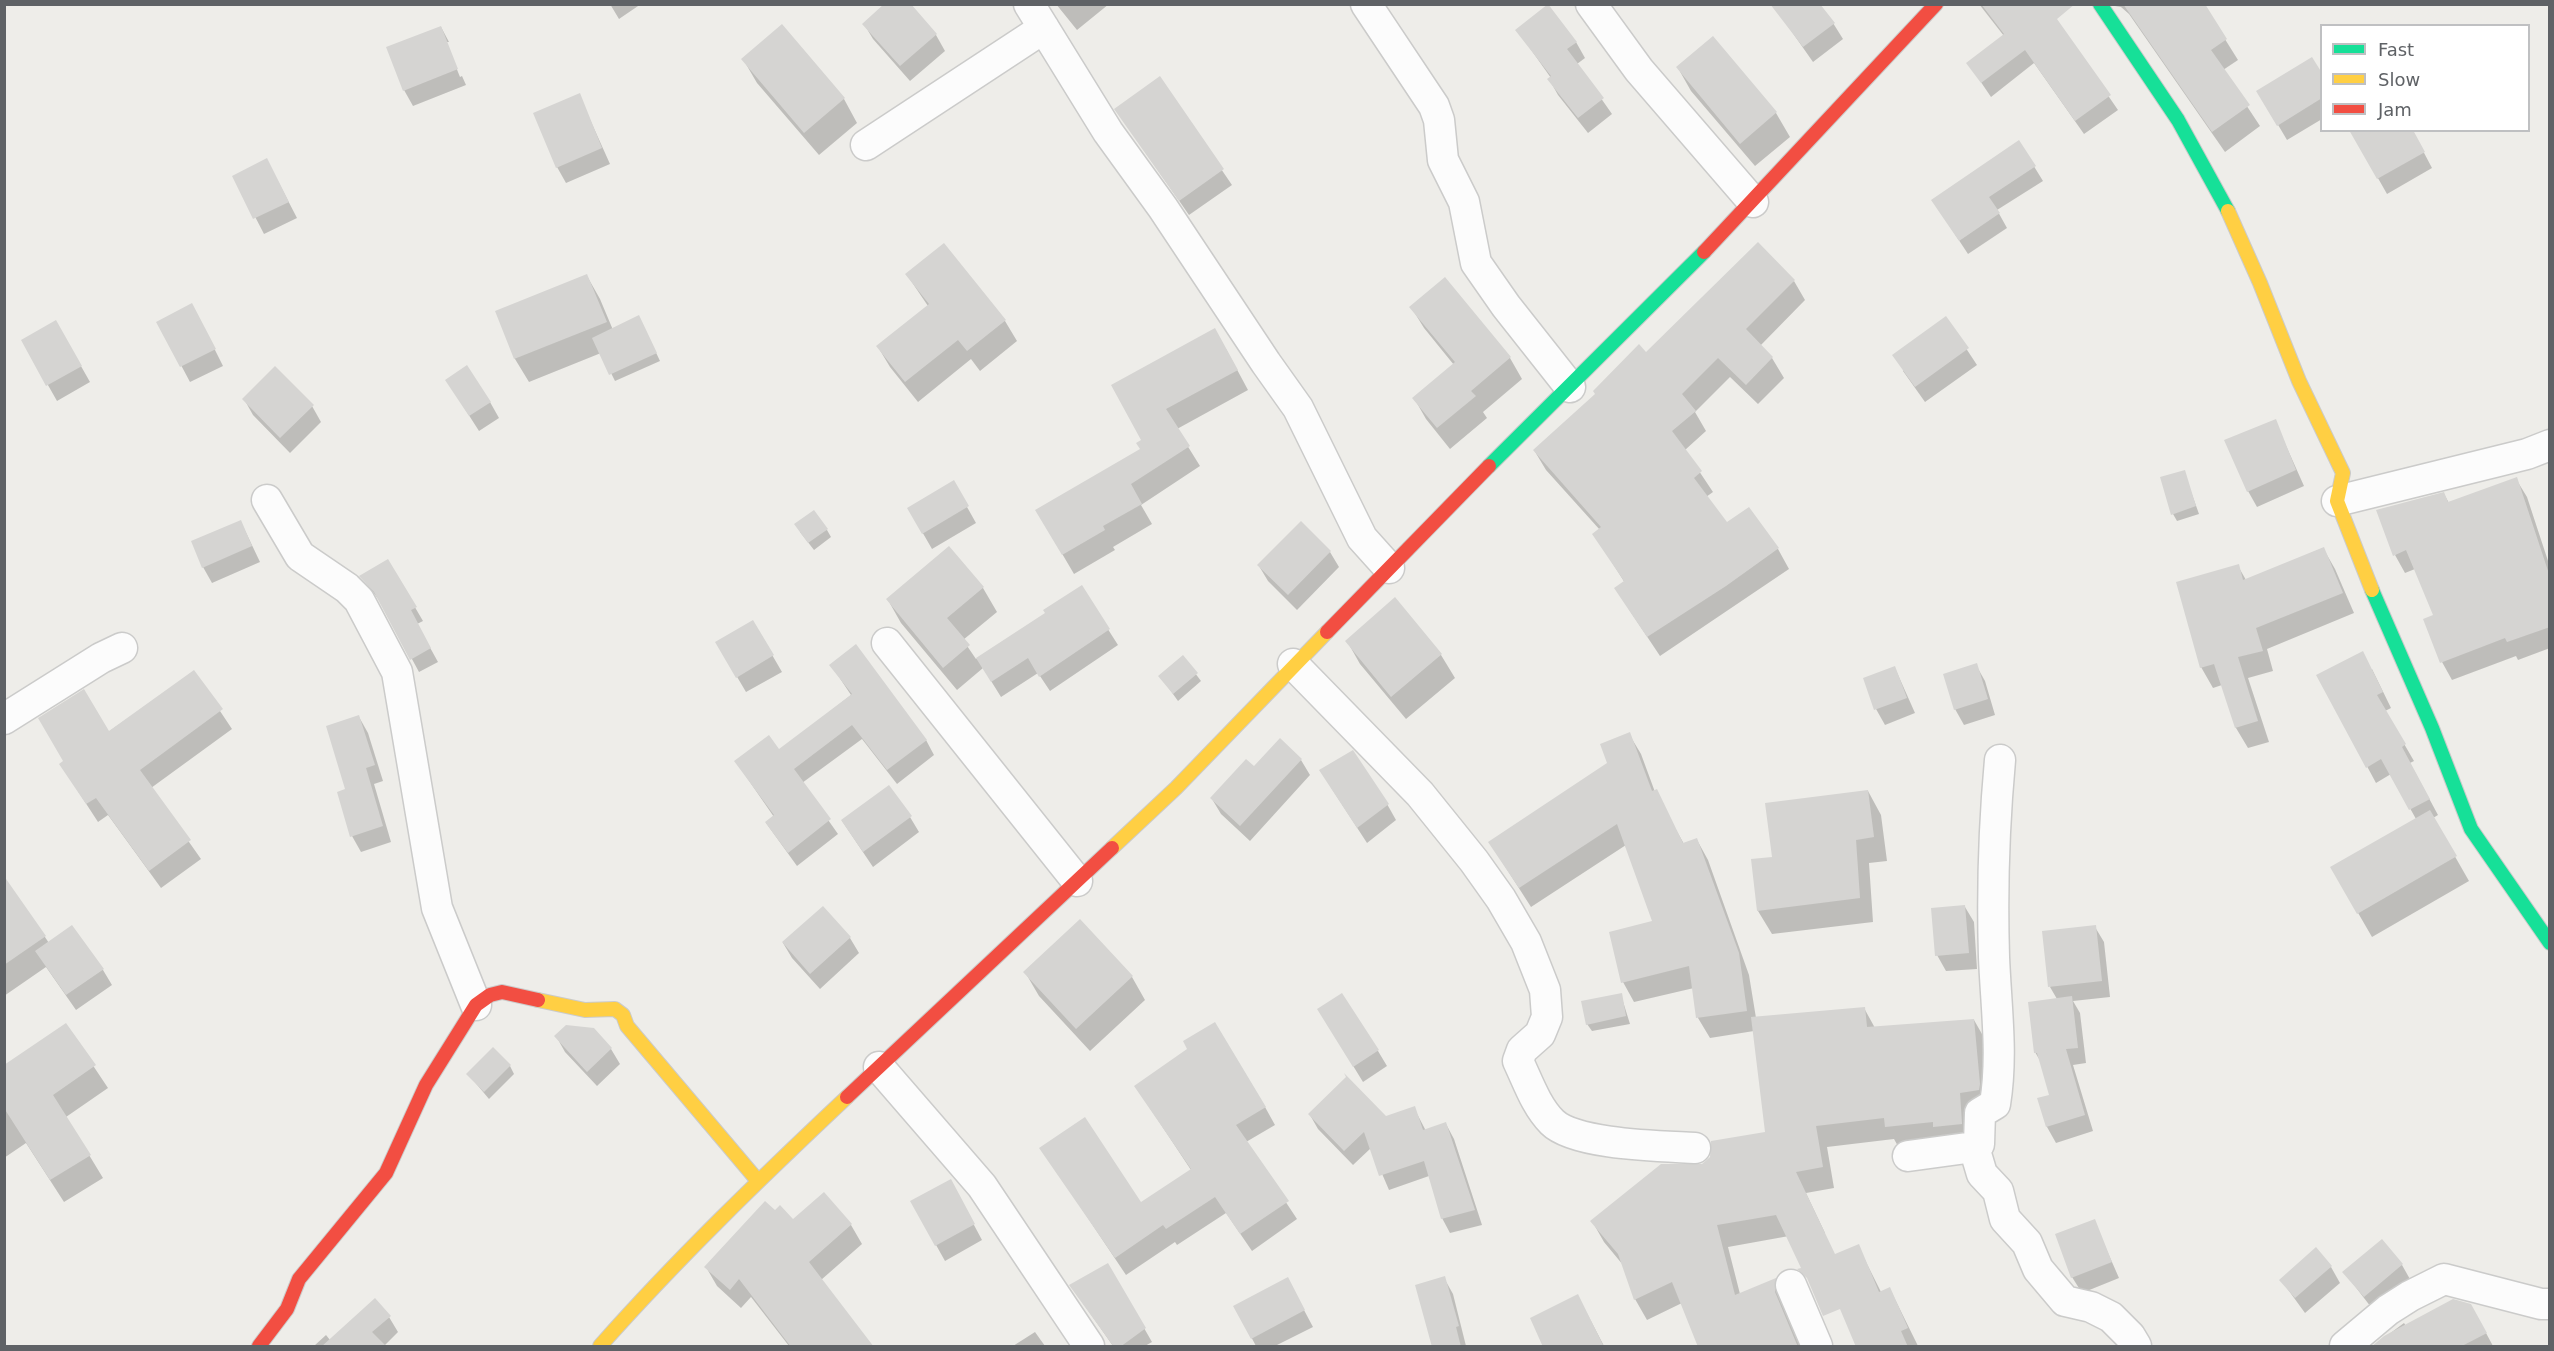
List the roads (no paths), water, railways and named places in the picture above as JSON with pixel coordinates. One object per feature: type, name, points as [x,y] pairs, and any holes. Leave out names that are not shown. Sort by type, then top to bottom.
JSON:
[{"type":"street","points":[[1366,4],[1434,106],[1439,120],[1443,160],[1464,202],[1476,263],[1506,306],[1570,387]]},
{"type":"street","points":[[1591,4],[1639,70],[1752,202]]},
{"type":"street","points":[[600,1347],[646,1294],[758,1181],[1176,788],[1293,664],[1464,490],[1570,387],[1752,202],[1936,4]]},
{"type":"street","points":[[2100,4],[2173,112],[2226,208],[2300,381],[2343,473],[2337,501],[2356,555],[2432,728],[2471,828],[2550,944]]},
{"type":"street","points":[[867,145],[1037,16],[1108,132],[1163,208],[1266,363],[1283,384],[1329,467],[1362,537],[1389,568]]},
{"type":"street","points":[[2337,501],[2527,454],[2550,445]]},
{"type":"street","points":[[267,500],[300,556],[346,588],[359,600],[397,672],[437,908],[476,1005]]},
{"type":"street","points":[[888,643],[1077,881]]},
{"type":"street","points":[[4,719],[101,658],[123,648]]},
{"type":"street","points":[[1293,664],[1420,794],[1474,861],[1501,899],[1526,942],[1545,990],[1547,1017],[1540,1034],[1522,1050],[1518,1061],[1540,1107],[1551,1122],[1562,1130],[1594,1138],[1646,1145],[1695,1148]]},
{"type":"street","points":[[1908,1156],[1974,1147],[1979,1144],[1980,1113],[1995,1104],[2000,1070],[1994,955],[1995,813],[2000,760]]},
{"type":"street","points":[[259,1347],[287,1310],[299,1279],[386,1173],[426,1085],[476,1005],[490,995],[502,992],[585,1010],[615,1009],[623,1015],[627,1026],[758,1181]]},
{"type":"street","points":[[879,1067],[982,1186],[1089,1347]]},
{"type":"street","points":[[1974,1147],[1982,1174],[1998,1191],[2005,1219],[2027,1243],[2038,1269],[2065,1301],[2091,1307],[2111,1317],[2130,1336],[2136,1347]]},
{"type":"street","points":[[2345,1347],[2388,1310],[2444,1279],[2541,1305],[2550,1304]]},
{"type":"street","points":[[1791,1286],[1817,1347]]}]
